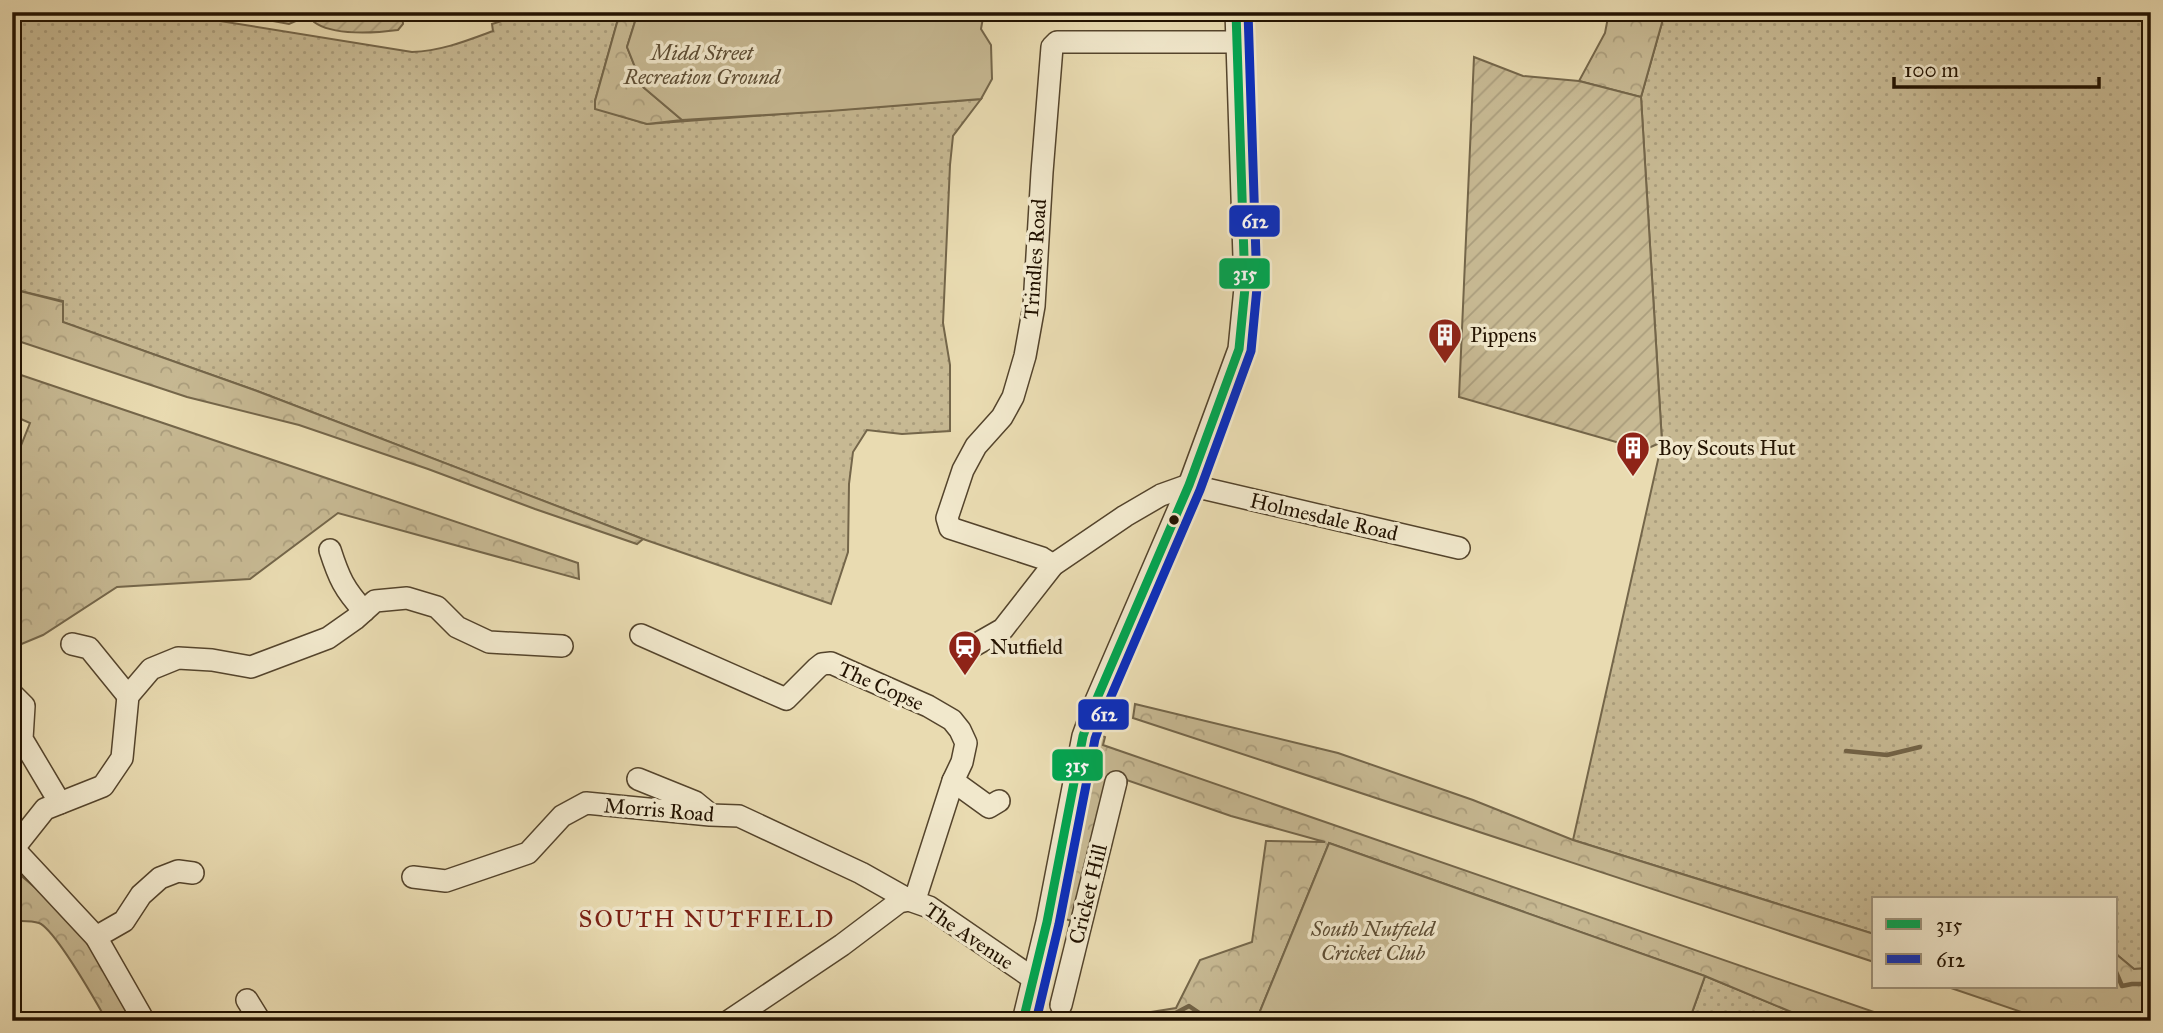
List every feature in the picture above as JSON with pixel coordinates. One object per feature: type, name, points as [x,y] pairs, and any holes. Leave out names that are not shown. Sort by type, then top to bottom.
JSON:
[{"type":"street","points":[[1023,1021],[1047,922],[1083,736],[1188,485],[1239,349],[1245,288],[1236,12]]},
{"type":"street","name":"Trindles Road","points":[[1052,565],[1042,558],[950,528],[947,518],[963,470],[976,446],[1002,417],[1013,397],[1026,356],[1034,306],[1052,47],[1057,42],[1237,42]]},
{"type":"street","points":[[975,645],[1003,629],[1052,565],[1125,516],[1161,495],[1188,485]]},
{"type":"street","name":"Holmesdale Road","points":[[1188,485],[1459,548]]},
{"type":"street","points":[[330,550],[339,579],[363,611]]},
{"type":"street","points":[[144,1021],[96,937],[13,847],[45,809],[103,786],[122,758],[128,696],[151,669],[178,657],[251,667],[328,638],[375,601],[407,598],[437,607],[457,627],[489,642],[562,646]]},
{"type":"street","name":"The Copse","points":[[641,635],[786,699],[822,664],[831,663],[883,686],[952,720],[960,730],[966,743],[962,762],[953,781]]},
{"type":"street","points":[[80,646],[128,696]]},
{"type":"street","points":[[12,694],[24,706],[22,738],[60,803]]},
{"type":"street","points":[[638,779],[695,802],[710,815]]},
{"type":"street","points":[[909,900],[917,892],[953,781],[989,807],[999,802]]},
{"type":"street","name":"Cricket Hill","points":[[1061,1005],[1116,782]]},
{"type":"street","name":"Morris Road","points":[[412,877],[446,881],[528,853],[562,816],[586,803],[739,816],[861,873],[909,900]]},
{"type":"street","points":[[96,937],[124,922],[141,895],[160,878],[178,871],[194,873]]},
{"type":"street","name":"The Avenue","points":[[729,1021],[842,945],[900,902],[909,900],[929,906],[1034,979]]},
{"type":"street","points":[[1047,922],[1077,938]]},
{"type":"street","points":[[247,1000],[260,1021]]},
{"type":"green space","points":[[12,12],[164,12],[412,52],[463,42],[493,31],[492,24],[531,12],[620,12],[595,108],[647,124],[981,99],[953,136],[950,165],[943,323],[950,365],[950,431],[902,434],[867,430],[853,452],[849,484],[848,552],[831,604],[643,539],[257,391],[62,322],[63,301],[12,289]]},
{"type":"green space","points":[[224,12],[306,12],[289,24]]},
{"type":"green space","points":[[312,12],[402,12],[403,24],[398,30],[332,30],[314,22]]},
{"type":"green space","points":[[620,12],[638,12],[627,47],[643,87],[682,120],[647,124],[595,109]]},
{"type":"green space","name":"Midd Street Recreation Ground","points":[[638,12],[984,12],[981,29],[991,45],[992,79],[981,99],[682,120],[643,87],[627,47]]},
{"type":"green space","points":[[1609,12],[1665,12],[1641,97],[1579,81],[1605,33]]},
{"type":"green space","points":[[1665,12],[2151,12],[2151,968],[2134,969],[2118,956],[2118,897],[1872,897],[1872,933],[1573,840],[1662,442],[1641,97]]},
{"type":"green space","points":[[1474,57],[1523,76],[1579,81],[1641,97],[1662,442],[1644,450],[1459,397]]},
{"type":"green space","points":[[12,289],[63,302],[63,322],[257,391],[643,539],[637,544],[299,425],[187,397],[12,339]]},
{"type":"green space","points":[[12,372],[578,563],[579,579],[338,513],[250,579],[117,587],[43,635],[12,648],[12,468],[30,423],[12,415]]},
{"type":"green space","points":[[1135,704],[1338,753],[1473,800],[1573,840],[1872,933],[1872,961],[1133,718]]},
{"type":"green space","points":[[1090,731],[1105,737],[1103,745],[1900,1021],[1813,1021],[1705,976],[1329,843],[1256,1021],[1131,1021],[1151,1012],[1176,1008],[1200,960],[1252,942],[1266,841],[1325,842],[1231,816],[1118,777],[1072,921],[1058,917]]},
{"type":"green space","name":"South Nutfield Cricket Club","points":[[1329,843],[1705,976],[1689,1021],[1256,1021]]},
{"type":"green space","points":[[12,868],[84,935],[134,1021],[107,1021],[75,968],[46,928],[36,922],[12,921]]},
{"type":"green space","points":[[2118,956],[2134,969],[2151,968],[2151,1021],[2048,1021],[1951,988],[2118,988]]},
{"type":"green space","points":[[1705,976],[1813,1021],[1689,1021]]},
{"type":"waterway","points":[[12,432],[18,434],[12,449]]},
{"type":"waterway","points":[[1846,751],[1887,755],[1920,747]]},
{"type":"waterway","points":[[2118,977],[2122,986],[2151,984]]},
{"type":"waterway","points":[[1142,1021],[1151,1016],[1172,1015],[1189,1006],[1211,1021]]},
{"type":"transit line","name":"315","points":[[1023,1021],[1047,922],[1083,736],[1189,485],[1239,349],[1245,288],[1236,12]]},
{"type":"transit line","name":"612","points":[[1036,1021],[1059,924],[1095,739],[1200,490],[1251,351],[1257,288],[1248,12]]},
{"type":"place","name":"Pippens","points":[[1445,365]]},
{"type":"place","name":"Boy Scouts Hut","points":[[1633,478]]},
{"type":"place","name":"Nutfield","points":[[965,677]]},
{"type":"district","name":"SOUTH NUTFIELD","points":[[707,919]]}]
